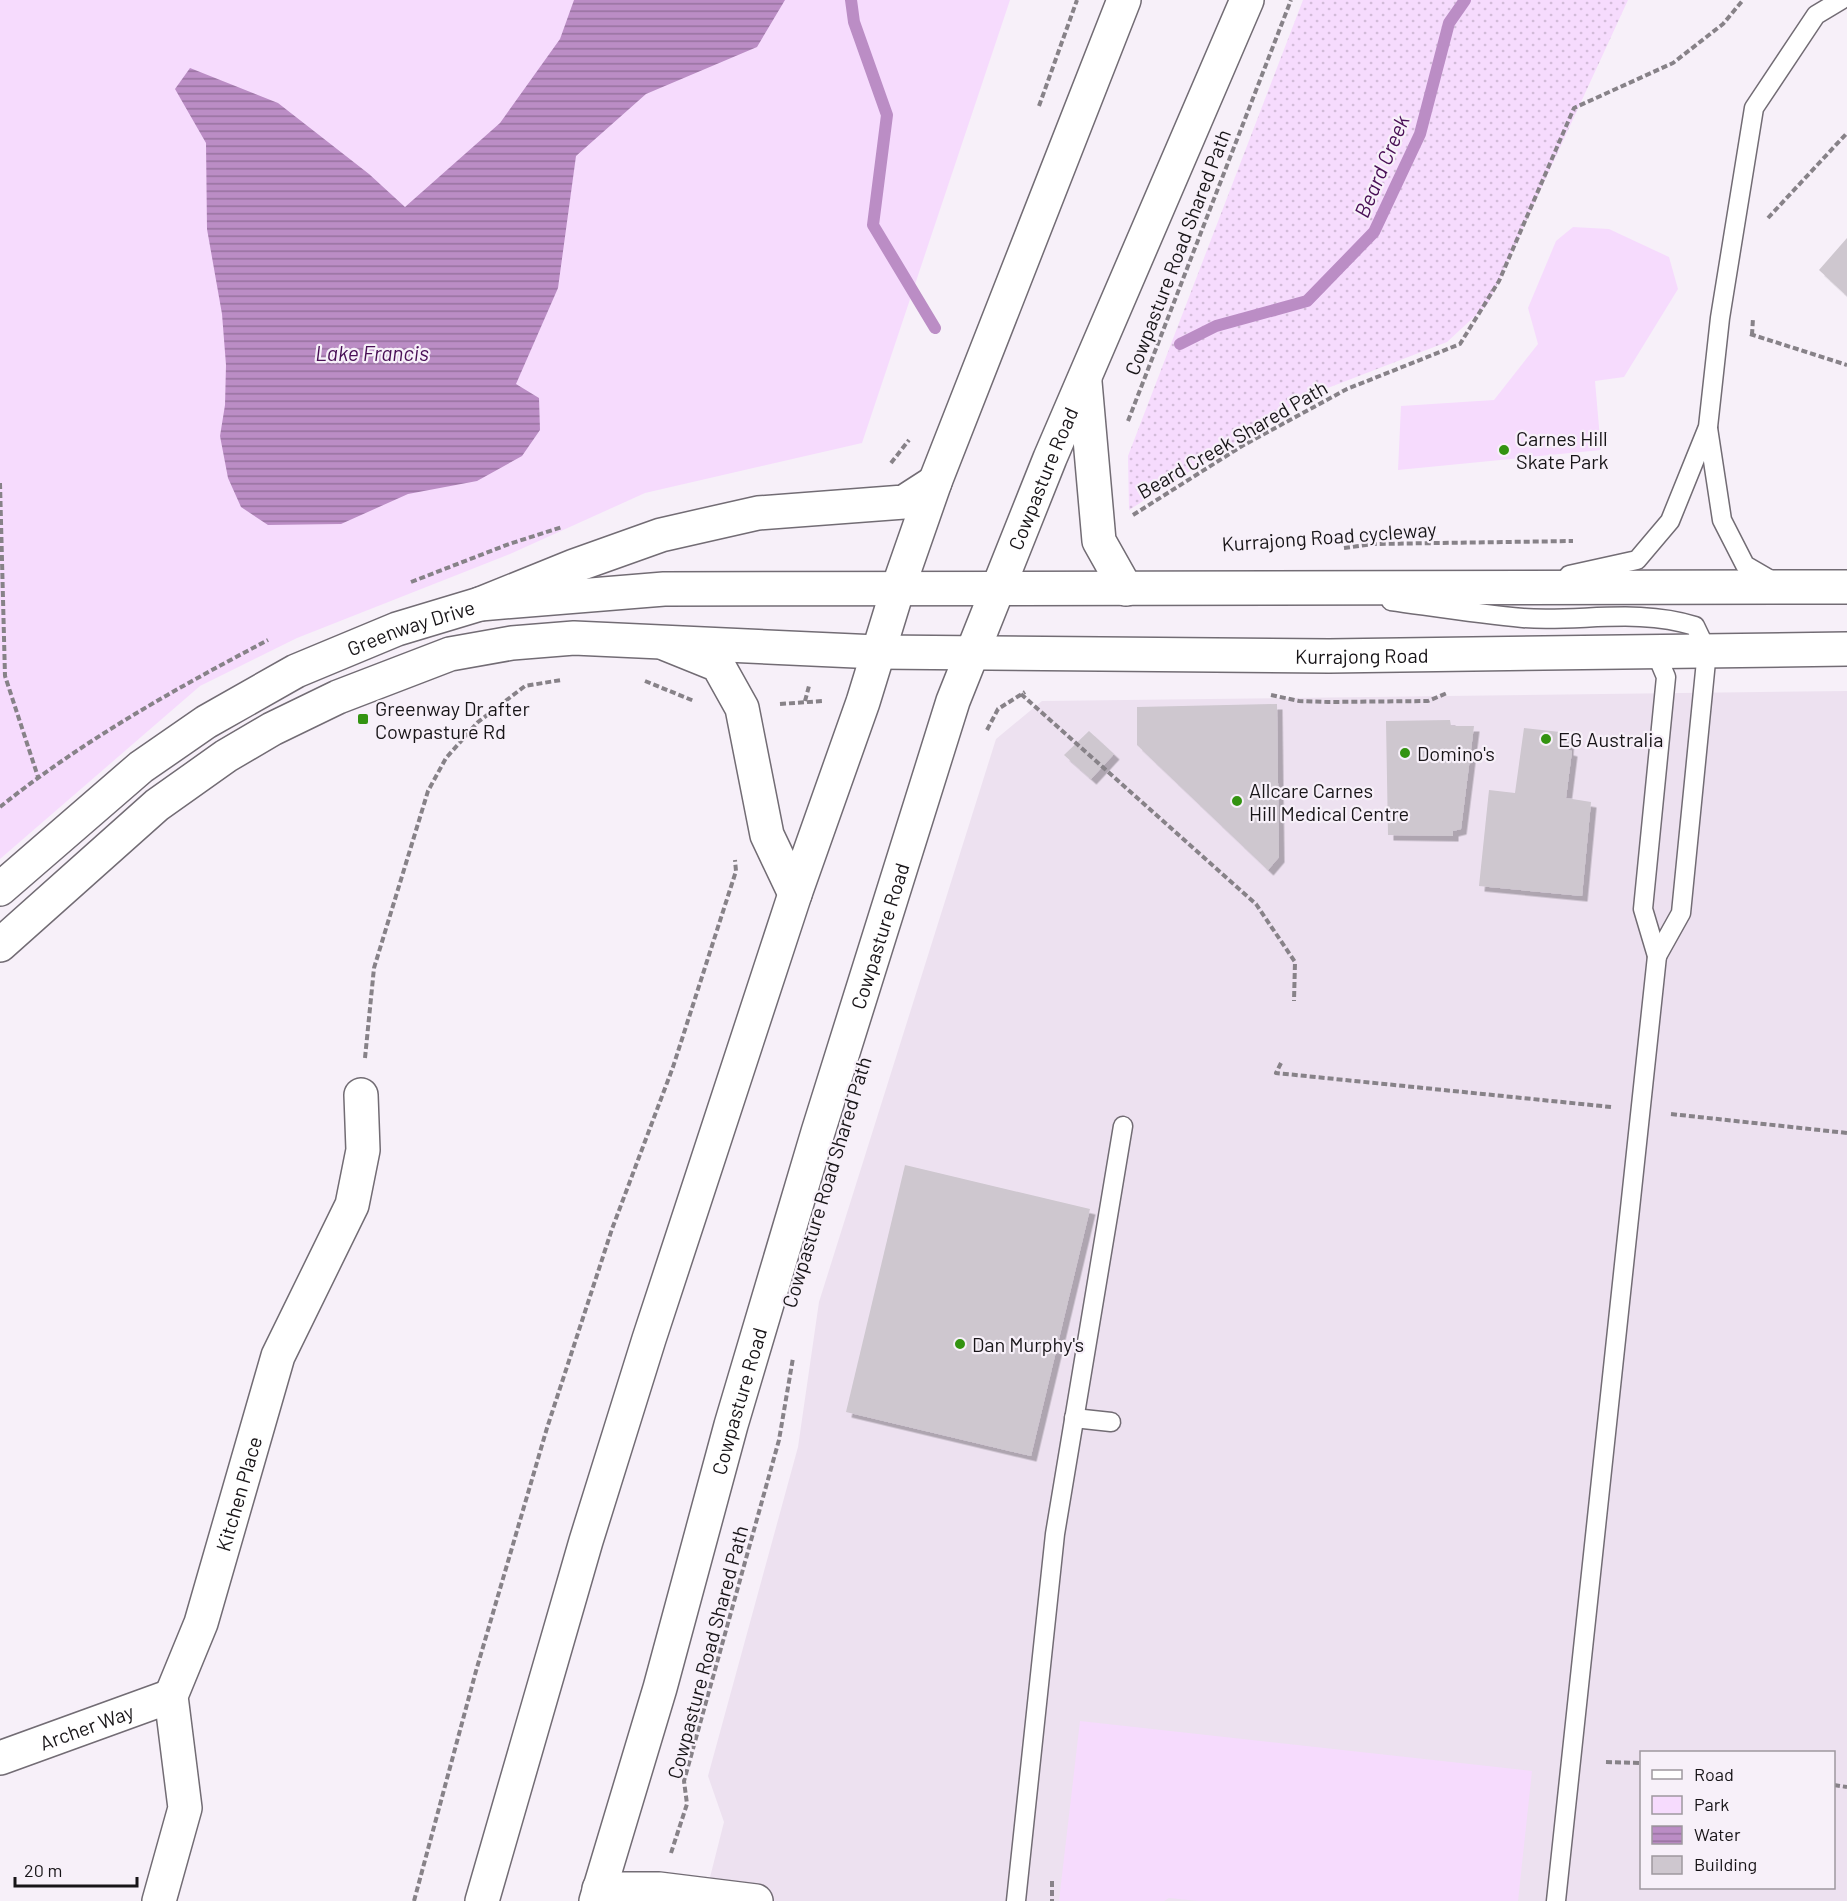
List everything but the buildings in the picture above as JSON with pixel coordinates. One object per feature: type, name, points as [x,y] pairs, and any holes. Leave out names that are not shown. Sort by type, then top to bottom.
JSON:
[{"type":"main road","points":[[482,1901],[586,1541],[795,894],[862,702],[898,588],[935,482],[1124,0]]},
{"type":"main road","name":"Cowpasture Road","points":[[598,1895],[660,1688],[731,1425],[818,1132],[953,701],[997,588],[1085,377],[1247,0]]},
{"type":"main road","points":[[1085,377],[1100,541],[1126,589]]},
{"type":"main road","points":[[480,604],[574,566],[661,536],[758,513],[904,502],[935,482]]},
{"type":"main road","points":[[898,588],[1847,587]]},
{"type":"main road","name":"Greenway Drive","points":[[0,889],[141,767],[237,704],[296,671],[397,629],[480,604],[664,589],[898,588]]},
{"type":"main road","name":"Greenway Drive","points":[[0,945],[157,805],[244,745],[338,697],[450,654],[512,643],[574,638],[877,652]]},
{"type":"main road","points":[[666,644],[718,664],[742,708],[767,835],[795,894]]},
{"type":"main road","name":"Kurrajong Road","points":[[877,652],[1329,656],[1847,649]]},
{"type":"main road","name":"Kitchen Place","points":[[159,1901],[185,1808],[171,1696],[201,1623],[278,1356],[352,1205],[363,1150],[361,1095]]},
{"type":"main road","name":"Archer Way","points":[[0,1758],[171,1696]]},
{"type":"main road","points":[[598,1895],[659,1889],[756,1901]]},
{"type":"lane","points":[[1785,588],[1744,565],[1722,520],[1708,427],[1720,318],[1754,108],[1816,15],[1840,0]]},
{"type":"lane","points":[[1478,588],[1585,573],[1637,560],[1670,521],[1708,427]]},
{"type":"lane","points":[[1295,589],[1524,618],[1628,615],[1670,618],[1695,626],[1707,651],[1681,913],[1657,956]]},
{"type":"lane","points":[[1556,1901],[1657,956],[1643,909],[1666,677],[1655,651]]},
{"type":"lane","points":[[1016,1901],[1055,1534],[1123,1126]]},
{"type":"lane","points":[[1074,1418],[1111,1422]]},
{"type":"path","points":[[1038,107],[1077,0]]},
{"type":"path","name":"Cowpasture Road Shared Path","points":[[1126,427],[1292,0]]},
{"type":"path","name":"Beard Creek Shared Path","points":[[1132,515],[1242,446],[1347,389],[1460,344],[1499,281],[1574,108],[1673,63],[1723,24],[1743,0]]},
{"type":"path","points":[[1767,219],[1847,133]]},
{"type":"path","points":[[1752,335],[1754,311]]},
{"type":"path","points":[[1720,318],[1752,335],[1847,365]]},
{"type":"path","points":[[884,473],[911,437]]},
{"type":"path","points":[[0,483],[5,676],[38,777],[0,807]]},
{"type":"path","name":"Kurrajong Road cycleway","points":[[1341,548],[1373,544],[1575,541]]},
{"type":"path","points":[[634,678],[687,697],[698,704]]},
{"type":"path","points":[[361,1095],[374,969],[428,791],[446,758],[478,722],[525,686],[566,679]]},
{"type":"path","points":[[983,739],[990,719],[1008,701],[1021,694],[1244,891],[1295,962],[1294,1001]]},
{"type":"path","points":[[805,701],[862,702]]},
{"type":"path","points":[[953,701],[1008,701]]},
{"type":"path","points":[[414,1901],[476,1671],[547,1428],[612,1229],[680,1045],[736,871],[734,848]]},
{"type":"path","points":[[1281,1063],[1276,1073],[1617,1108]]},
{"type":"path","points":[[1667,1113],[1847,1133]]},
{"type":"path","name":"Cowpasture Road Shared Path","points":[[687,1804],[684,1781],[779,1440],[794,1349]]},
{"type":"path","points":[[1606,1762],[1640,1763]]},
{"type":"shaded area","points":[[1847,691],[1847,1901],[704,1901],[724,1822],[708,1776],[798,1447],[819,1302],[996,739],[1042,701]]},
{"type":"green space","points":[[0,0],[1010,0],[862,443],[645,493],[510,554],[297,638],[200,686],[0,859]]},
{"type":"green space","points":[[1303,0],[1628,0],[1488,304],[1447,342],[1307,396],[1129,510],[1128,456]]},
{"type":"green space","points":[[1573,227],[1609,229],[1669,257],[1678,289],[1624,377],[1595,381],[1601,450],[1398,470],[1401,406],[1494,400],[1538,344],[1528,308],[1556,241]]},
{"type":"green space","points":[[1080,1721],[1532,1771],[1518,1901],[1198,1901],[1169,1898],[1164,1901],[1059,1901]]},
{"type":"water","name":"Lake Francis","points":[[574,0],[785,0],[757,47],[646,94],[576,156],[558,288],[516,384],[539,398],[540,430],[522,456],[477,481],[408,494],[341,524],[268,525],[241,507],[228,478],[220,436],[225,405],[226,365],[222,314],[207,229],[206,143],[175,89],[190,68],[278,103],[369,174],[405,207],[500,123],[560,39]]},
{"type":"waterway","name":"Beard Creek","points":[[851,0],[854,22],[887,115],[873,225],[935,328]]},
{"type":"waterway","name":"Beard Creek","points":[[1180,344],[1216,326],[1307,301],[1374,232],[1420,134],[1449,23],[1465,0]]},
{"type":"place","name":"Carnes Hill Skate Park","points":[[1504,450]]},
{"type":"place","name":"Greenway Dr after Cowpasture Rd","points":[[363,719]]},
{"type":"place","name":"EG Australia","points":[[1546,739]]},
{"type":"place","name":"Domino's","points":[[1405,753]]},
{"type":"place","name":"Allcare Carnes Hill Medical Centre","points":[[1237,801]]},
{"type":"place","name":"Dan Murphy's","points":[[960,1344]]}]
